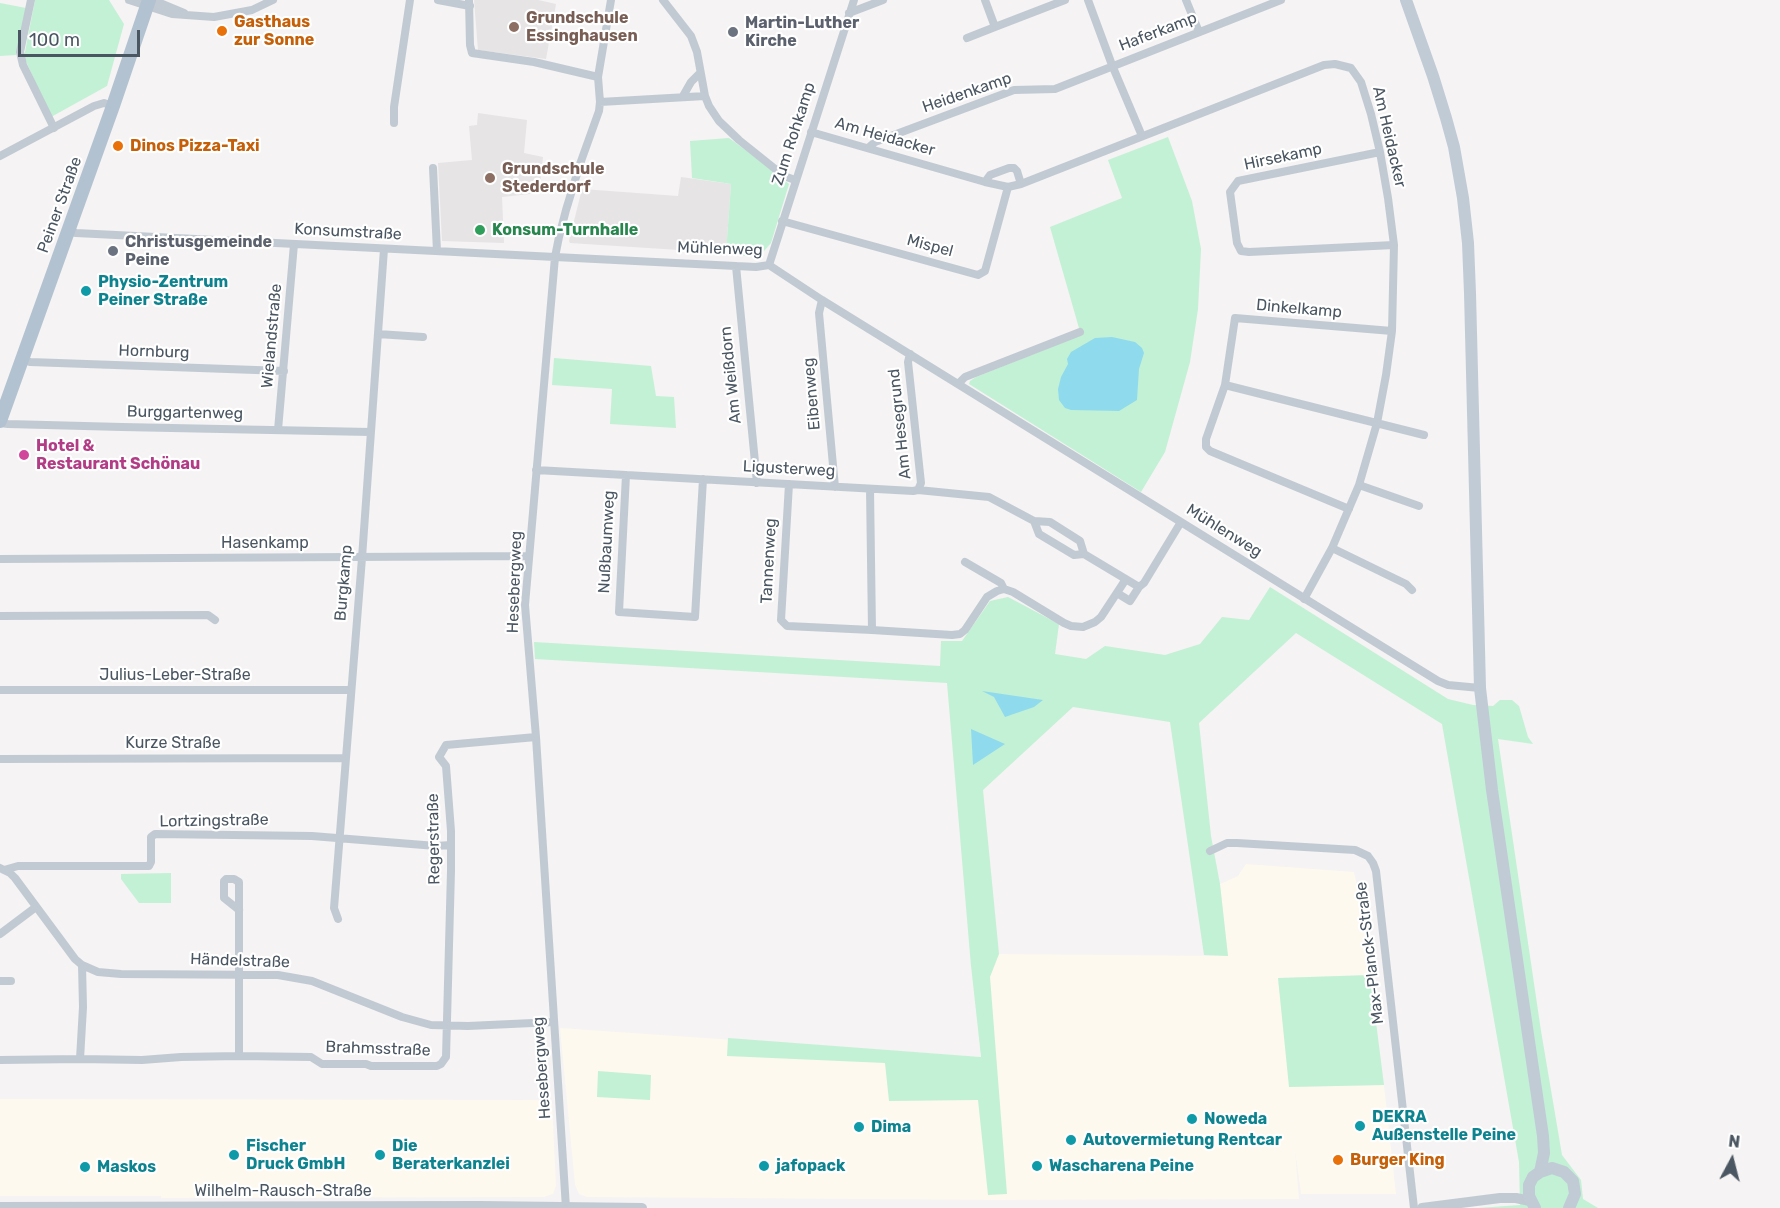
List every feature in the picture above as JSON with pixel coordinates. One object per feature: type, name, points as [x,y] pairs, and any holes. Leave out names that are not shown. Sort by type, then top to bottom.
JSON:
[{"type":"main road","points":[[1406,0],[1446,118],[1463,198],[1470,293],[1480,688],[1492,790],[1544,1136],[1548,1153],[1558,1169]]},
{"type":"main road","name":"Peiner Straße","points":[[1,416],[150,2]]},
{"type":"main road","points":[[1540,1172],[1544,1153],[1544,1136]]},
{"type":"main road","points":[[1533,1205],[1528,1190],[1533,1177],[1552,1168],[1569,1176],[1575,1187],[1574,1199],[1569,1208]]},
{"type":"street","points":[[31,0],[20,52],[23,65],[54,128]]},
{"type":"street","points":[[129,0],[150,2],[172,14],[205,17],[225,16],[252,10],[273,0]]},
{"type":"street","points":[[394,123],[394,107],[410,0]]},
{"type":"street","points":[[438,0],[470,3],[472,53],[534,62],[598,77]]},
{"type":"street","name":"Hesebergweg","points":[[566,1207],[536,737],[526,618],[529,556],[555,257],[566,210],[600,102],[598,77],[611,0]]},
{"type":"street","points":[[663,0],[691,36],[697,52],[709,106],[728,130],[784,176],[795,180]]},
{"type":"street","name":"Zum Rohkamp","points":[[769,264],[854,0]]},
{"type":"street","points":[[849,13],[883,0]]},
{"type":"street","points":[[984,0],[995,27]]},
{"type":"street","points":[[967,38],[1065,0]]},
{"type":"street","points":[[1088,0],[1142,136]]},
{"type":"street","points":[[1186,0],[1199,32]]},
{"type":"street","name":"Haferkamp","points":[[1112,65],[1281,0]]},
{"type":"street","name":"Am Heidacker","points":[[811,132],[1008,187],[1021,184],[1324,65],[1335,64],[1351,68],[1361,82],[1380,152],[1388,198],[1394,245],[1392,331],[1377,423],[1359,484],[1332,548],[1304,599]]},
{"type":"street","name":"Heidenkamp","points":[[868,148],[875,142],[1014,90],[1055,88],[1112,65]]},
{"type":"street","points":[[683,96],[691,82],[700,73]]},
{"type":"street","points":[[600,102],[705,96]]},
{"type":"street","points":[[0,156],[94,106],[104,104],[113,106]]},
{"type":"street","name":"Hirsekamp","points":[[1380,152],[1238,182],[1230,192],[1237,243],[1241,251],[1249,252],[1394,245]]},
{"type":"street","points":[[433,168],[437,251]]},
{"type":"street","points":[[985,182],[990,175],[1014,168],[1021,184]]},
{"type":"street","name":"Mispel","points":[[782,221],[978,275],[985,271],[1008,187]]},
{"type":"street","name":"Konsumstraße","points":[[68,231],[555,257]]},
{"type":"street","name":"Wielandstraße","points":[[278,430],[294,244]]},
{"type":"street","name":"Burgkamp","points":[[338,919],[334,908],[384,249]]},
{"type":"street","name":"Mühlenweg","points":[[555,257],[756,267],[769,264],[822,300],[1438,681],[1448,685],[1480,688]]},
{"type":"street","name":"Am Weißdorn","points":[[736,266],[757,483]]},
{"type":"street","name":"Eibenweg","points":[[822,300],[819,313],[835,487]]},
{"type":"street","name":"Dinkelkamp","points":[[1349,508],[1210,451],[1206,447],[1206,439],[1225,385],[1235,318],[1392,331]]},
{"type":"street","points":[[958,384],[965,377],[1080,332]]},
{"type":"street","points":[[378,334],[423,337]]},
{"type":"street","name":"Am Hesegrund","points":[[910,354],[908,362],[921,483],[918,490]]},
{"type":"street","name":"Hornburg","points":[[22,359],[30,362],[284,371]]},
{"type":"street","points":[[1225,385],[1424,435]]},
{"type":"street","name":"Burggartenweg","points":[[1,416],[8,424],[370,432]]},
{"type":"street","name":"Ligusterweg","points":[[536,470],[918,490],[989,496],[1034,521],[1050,522],[1080,541],[1084,554]]},
{"type":"street","name":"Nußbaumweg","points":[[626,475],[619,612],[695,617],[703,479]]},
{"type":"street","name":"Tannenweg","points":[[789,484],[781,620],[787,626],[960,634],[987,597],[1004,589]]},
{"type":"street","points":[[1359,484],[1419,506]]},
{"type":"street","points":[[870,489],[872,630]]},
{"type":"street","name":"Ligusterweg","points":[[1034,521],[1039,534],[1074,555],[1084,554],[1139,587]]},
{"type":"street","points":[[1117,593],[1130,601],[1144,583],[1181,522]]},
{"type":"street","points":[[1332,548],[1406,584],[1412,590]]},
{"type":"street","name":"Hasenkamp","points":[[0,559],[529,556]]},
{"type":"street","points":[[965,562],[1000,583],[1004,589],[1013,592],[1064,623],[1083,627],[1101,617],[1126,579]]},
{"type":"street","points":[[0,616],[208,615],[214,620]]},
{"type":"street","name":"Julius-Leber-Straße","points":[[0,690],[351,690]]},
{"type":"street","name":"Regerstraße","points":[[447,1026],[451,845],[446,766],[439,757],[446,745],[536,737]]},
{"type":"street","name":"Kurze Straße","points":[[0,759],[345,758]]},
{"type":"street","name":"Lortzingstraße","points":[[2,869],[18,866],[149,866],[151,837],[155,834],[312,836],[436,846],[451,845]]},
{"type":"street","name":"Max-Planck-Straße","points":[[1210,851],[1227,843],[1355,850],[1364,853],[1373,863],[1376,871],[1414,1208]]},
{"type":"street","points":[[2,869],[15,878],[81,965],[83,1007],[80,1059]]},
{"type":"street","points":[[0,933],[36,907]]},
{"type":"street","points":[[239,910],[239,1056]]},
{"type":"street","name":"Händelstraße","points":[[81,965],[109,974],[278,975],[312,981],[402,1017],[431,1025],[554,1022]]},
{"type":"street","points":[[0,981],[10,981]]},
{"type":"street","name":"Brahmsstraße","points":[[0,1060],[142,1060],[182,1056],[239,1056],[311,1057],[322,1064],[437,1066],[446,1057],[447,1026]]},
{"type":"street","points":[[1500,1198],[1516,1193],[1529,1185]]},
{"type":"street","points":[[1422,1208],[1500,1198],[1516,1198],[1533,1205]]},
{"type":"street","name":"Wilhelm-Rausch-Straße","points":[[0,1207],[642,1208]]},
{"type":"shaded area","name":"Grundschule Essinghausen","points":[[474,0],[538,0],[556,4],[546,59],[478,50]]},
{"type":"shaded area","name":"Grundschule Stederdorf","points":[[478,113],[527,120],[524,153],[543,157],[539,193],[502,197],[504,243],[442,241],[438,163],[472,160],[469,126],[477,125]]},
{"type":"shaded area","points":[[681,177],[731,184],[726,253],[570,243],[582,189],[678,196]]},
{"type":"shaded area","points":[[1246,864],[1354,872],[1364,918],[1370,975],[1278,978],[1290,1087],[1384,1085],[1396,1194],[1301,1194],[1295,1150],[1299,1199],[993,1200],[587,1197],[579,1194],[575,1185],[560,1028],[981,1057],[971,966],[999,954],[1228,956],[1220,884],[1238,876]]},
{"type":"shaded area","points":[[0,1099],[552,1100],[556,1186],[553,1194],[544,1197],[0,1196]]},
{"type":"green space","points":[[35,0],[109,0],[124,24],[107,86],[51,117],[24,57]]},
{"type":"green space","points":[[0,3],[26,8],[16,55],[0,56]]},
{"type":"green space","points":[[1168,137],[1192,201],[1201,249],[1198,309],[1190,362],[1165,452],[1141,492],[969,384],[976,377],[1081,335],[1050,227],[1122,198],[1108,160]]},
{"type":"green space","points":[[729,138],[789,184],[771,243],[764,251],[751,257],[726,253],[731,184],[692,178],[690,141]]},
{"type":"green space","points":[[554,358],[651,366],[656,396],[674,397],[676,428],[610,424],[612,389],[552,385]]},
{"type":"green space","points":[[1270,587],[1448,699],[1473,705],[1493,706],[1500,700],[1512,700],[1519,706],[1528,737],[1533,744],[1498,739],[1541,1031],[1562,1155],[1581,1180],[1583,1199],[1598,1208],[1478,1208],[1520,1205],[1519,1162],[1442,724],[1296,633],[1199,723],[1211,836],[1220,884],[1228,956],[1204,955],[1170,722],[1073,707],[983,790],[999,954],[990,977],[1007,1194],[988,1195],[978,1100],[889,1101],[885,1063],[727,1056],[728,1038],[981,1057],[947,683],[535,659],[534,642],[940,666],[941,641],[962,641],[990,601],[1008,597],[1059,624],[1055,654],[1086,659],[1105,646],[1165,655],[1200,644],[1222,617],[1249,620]]},
{"type":"green space","points":[[171,873],[171,903],[139,903],[121,879],[121,874]]},
{"type":"green space","points":[[1370,975],[1384,1085],[1289,1087],[1278,978]]},
{"type":"green space","points":[[598,1071],[651,1075],[650,1100],[597,1097]]},
{"type":"water","points":[[1112,337],[1135,342],[1144,353],[1139,369],[1137,400],[1119,411],[1065,408],[1059,400],[1058,389],[1071,352],[1095,338]]},
{"type":"water","points":[[982,691],[1043,700],[1034,707],[1005,717],[994,697]]},
{"type":"water","points":[[971,729],[1005,744],[973,765]]},
{"type":"place","name":"Grundschule Essinghausen","points":[[514,27]]},
{"type":"place","name":"Gasthaus zur Sonne","points":[[222,31]]},
{"type":"place","name":"Martin-Luther Kirche","points":[[733,32]]},
{"type":"place","name":"Dinos Pizza-Taxi","points":[[118,146]]},
{"type":"place","name":"Grundschule Stederdorf","points":[[490,178]]},
{"type":"place","name":"Konsum-Turnhalle","points":[[480,230]]},
{"type":"place","name":"Christusgemeinde Peine","points":[[113,251]]},
{"type":"place","name":"Physio-Zentrum Peiner Straße","points":[[86,291]]},
{"type":"place","name":"Hotel & Restaurant Schönau","points":[[24,455]]},
{"type":"place","name":"Noweda","points":[[1192,1119]]},
{"type":"place","name":"DEKRA Außenstelle Peine","points":[[1360,1126]]},
{"type":"place","name":"Dima","points":[[859,1127]]},
{"type":"place","name":"Autovermietung Rentcar","points":[[1071,1140]]},
{"type":"place","name":"Fischer Druck GmbH","points":[[234,1155]]},
{"type":"place","name":"Die Beraterkanzlei","points":[[380,1155]]},
{"type":"place","name":"Burger King","points":[[1338,1160]]},
{"type":"place","name":"jafopack","points":[[764,1166]]},
{"type":"place","name":"Wascharena Peine","points":[[1037,1166]]},
{"type":"place","name":"Maskos","points":[[85,1167]]}]
